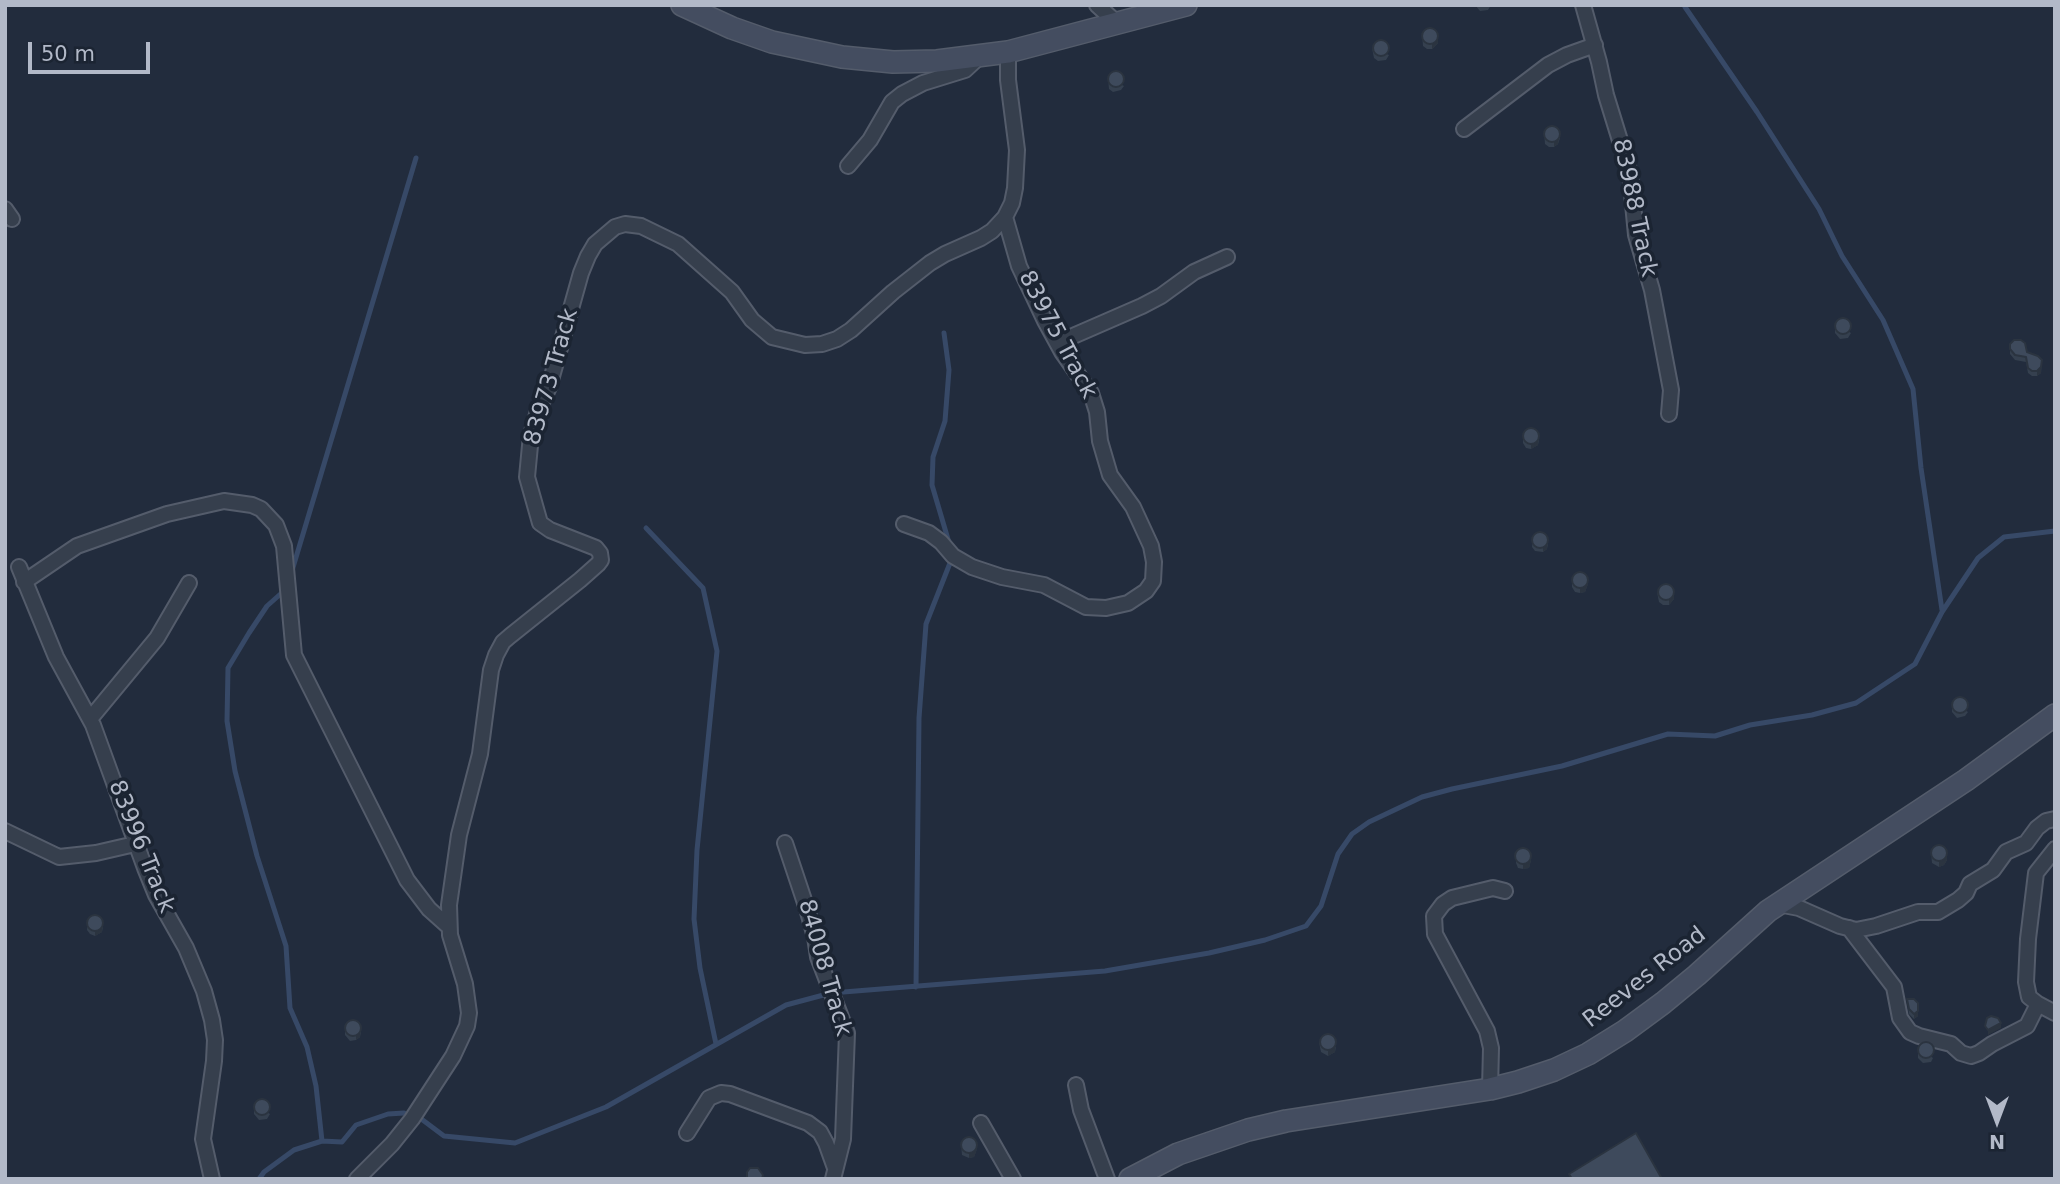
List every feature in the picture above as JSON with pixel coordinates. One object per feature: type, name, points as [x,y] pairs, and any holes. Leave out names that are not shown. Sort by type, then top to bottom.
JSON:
[{"type":"street","points":[[681,5],[755,37],[842,57],[893,62],[937,61],[1008,52],[1186,5]]},
{"type":"street","points":[[1097,5],[1118,24]]},
{"type":"street","name":"83988 Track","points":[[1583,5],[1630,173],[1636,234],[1652,290],[1671,390],[1670,414]]},
{"type":"street","points":[[1464,129],[1548,65],[1595,45]]},
{"type":"street","points":[[1005,217],[1012,203],[1017,160],[1008,80],[1008,52]]},
{"type":"street","points":[[848,166],[870,139],[892,102],[923,83],[965,70],[979,57]]},
{"type":"street","name":"83975 Track","points":[[904,524],[929,533],[971,567],[1002,577],[1044,585],[1086,607],[1128,603],[1146,591],[1153,581],[1151,545],[1133,507],[1110,475],[1091,393],[1057,343],[1019,265],[1005,217]]},
{"type":"street","name":"83973 Track","points":[[357,1179],[392,1144],[412,1119],[464,1035],[469,1013],[465,984],[448,926],[449,905],[459,835],[480,754],[491,670],[496,654],[503,642],[540,614],[601,560],[596,548],[550,530],[540,523],[527,477],[531,435],[538,411],[549,387],[580,272],[595,244],[615,227],[625,224],[641,226],[665,236],[714,275],[732,292],[752,320],[772,337],[805,345],[822,344],[851,330],[930,263],[981,238],[1005,217]]},
{"type":"street","points":[[1057,343],[1142,306],[1194,272],[1227,257]]},
{"type":"street","points":[[24,582],[77,546],[167,514],[224,501],[261,509],[276,525],[284,546],[294,654],[407,880],[429,909],[448,926]]},
{"type":"street","name":"83996 Track","points":[[19,567],[56,657],[90,719],[135,844],[156,895],[186,948],[212,1020],[214,1061],[203,1139],[212,1179]]},
{"type":"street","points":[[90,719],[157,638],[189,583]]},
{"type":"street","name":"Reeves Road","points":[[1130,1179],[1189,1150],[1223,1138],[1286,1121],[1490,1089],[1553,1070],[1588,1054],[1625,1031],[1697,975],[1778,904],[1966,780],[2055,715]]},
{"type":"street","points":[[1778,904],[1799,908],[1856,930],[1918,912],[1938,912],[1958,900],[1966,893],[1970,884],[1993,870],[2006,852],[2026,842],[2046,821],[2055,820]]},
{"type":"street","points":[[5,831],[59,857],[96,853],[135,844]]},
{"type":"street","name":"84008 Track","points":[[785,843],[808,912],[818,957],[847,1033],[843,1139],[834,1174]]},
{"type":"street","points":[[2055,849],[2036,873],[2026,982],[2029,997],[2055,1013]]},
{"type":"street","points":[[1490,1089],[1491,1048],[1487,1031],[1435,934],[1434,916],[1443,904],[1452,898],[1493,888],[1505,891]]},
{"type":"street","points":[[1849,928],[1894,987],[1900,1018],[1910,1032],[1919,1037],[1951,1044],[1961,1053],[1971,1056],[2027,1026],[2038,1004]]},
{"type":"street","points":[[1076,1085],[1081,1110],[1107,1179]]},
{"type":"street","points":[[687,1133],[709,1098],[721,1093],[730,1094],[808,1123],[820,1132],[827,1143],[834,1174]]},
{"type":"street","points":[[981,1122],[1013,1179]]},
{"type":"building","points":[[1430,28],[1438,36],[1430,44],[1422,36]]},
{"type":"building","points":[[1381,40],[1389,48],[1381,56],[1373,48]]},
{"type":"building","points":[[1116,71],[1124,79],[1116,87],[1108,79]]},
{"type":"building","points":[[1552,126],[1560,134],[1552,142],[1544,134]]},
{"type":"building","points":[[1843,318],[1851,326],[1843,334],[1835,326]]},
{"type":"building","points":[[2014,340],[2021,340],[2025,343],[2027,352],[2042,360],[2037,371],[2028,368],[2026,357],[2015,355],[2010,349]]},
{"type":"building","points":[[1531,428],[1539,436],[1531,444],[1523,436]]},
{"type":"building","points":[[1540,532],[1548,540],[1540,548],[1532,540]]},
{"type":"building","points":[[1580,572],[1588,580],[1580,588],[1572,580]]},
{"type":"building","points":[[1666,584],[1674,592],[1666,600],[1658,592]]},
{"type":"building","points":[[1960,697],[1968,705],[1960,713],[1952,705]]},
{"type":"building","points":[[1939,845],[1947,853],[1939,861],[1931,853]]},
{"type":"building","points":[[1523,848],[1531,856],[1523,864],[1515,856]]},
{"type":"building","points":[[95,915],[103,923],[95,931],[87,923]]},
{"type":"building","points":[[1907,999],[1914,999],[1918,1003],[1918,1011],[1914,1014],[1909,1009]]},
{"type":"building","points":[[1987,1018],[1998,1018],[2001,1023],[1988,1030],[1985,1026]]},
{"type":"building","points":[[353,1020],[361,1028],[353,1036],[345,1028]]},
{"type":"building","points":[[1328,1034],[1336,1042],[1328,1050],[1320,1042]]},
{"type":"building","points":[[1926,1042],[1934,1050],[1926,1058],[1918,1050]]},
{"type":"building","points":[[262,1099],[270,1107],[262,1115],[254,1107]]},
{"type":"building","points":[[1636,1133],[1662,1179],[1572,1179],[1569,1174]]},
{"type":"building","points":[[969,1137],[977,1145],[969,1153],[961,1145]]},
{"type":"building","points":[[750,1168],[758,1168],[763,1175],[762,1179],[747,1179]]},
{"type":"waterway","points":[[1685,7],[1819,209],[1842,256],[1883,320],[1913,389],[1921,468],[1942,610]]},
{"type":"waterway","points":[[291,574],[416,158]]},
{"type":"waterway","points":[[944,333],[949,370],[945,421],[933,457],[932,485],[950,546]]},
{"type":"waterway","points":[[646,528],[703,588],[717,651],[697,850],[694,919],[700,968],[716,1044]]},
{"type":"waterway","points":[[420,1118],[444,1136],[515,1143],[606,1107],[786,1005],[831,993],[1105,971],[1209,953],[1265,940],[1306,926],[1321,906],[1338,854],[1352,834],[1369,822],[1422,797],[1562,766],[1668,734],[1715,736],[1750,725],[1812,715],[1856,703],[1915,664],[1942,612],[1978,558],[2004,537],[2055,531]]},
{"type":"waterway","points":[[916,987],[919,718],[926,624],[952,558]]},
{"type":"waterway","points":[[285,590],[267,606],[228,668],[227,721],[235,771],[257,856],[286,946],[290,1008],[307,1047],[316,1086],[322,1141]]},
{"type":"waterway","points":[[259,1179],[264,1172],[294,1150],[322,1141],[342,1142],[356,1125],[388,1114],[404,1113]]}]
